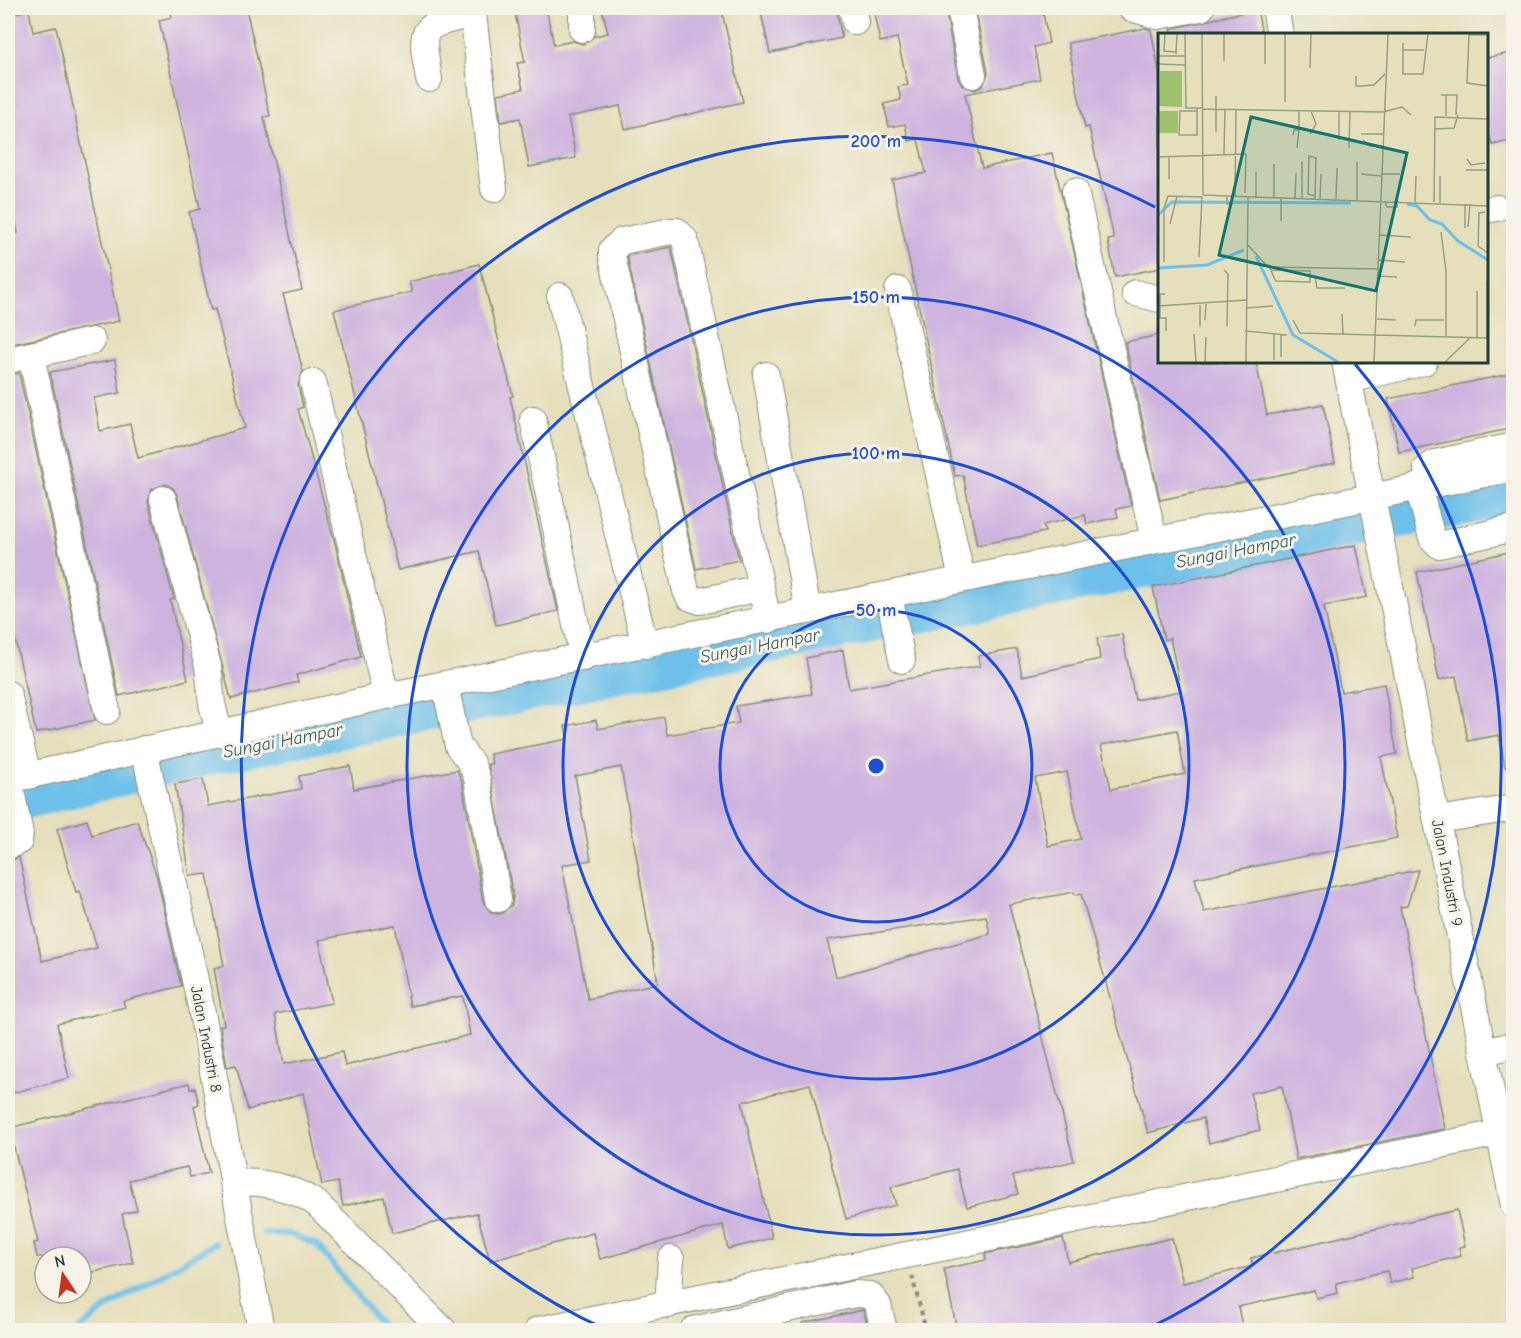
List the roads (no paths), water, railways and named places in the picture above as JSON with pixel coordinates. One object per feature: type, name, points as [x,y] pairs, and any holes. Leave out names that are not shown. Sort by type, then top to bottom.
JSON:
[{"type":"street","points":[[960,8],[973,75]]},
{"type":"street","points":[[1131,8],[1158,16],[1201,8]]},
{"type":"street","points":[[1275,8],[1280,33]]},
{"type":"street","points":[[429,79],[423,44],[423,35],[428,27],[472,11],[494,189]]},
{"type":"street","points":[[1075,191],[1154,539]]},
{"type":"street","points":[[761,588],[700,601],[689,597],[686,591],[612,256],[612,250],[622,241],[670,231],[677,231],[685,240],[768,620]]},
{"type":"street","points":[[898,290],[963,579]]},
{"type":"street","points":[[1135,293],[1158,299]]},
{"type":"street","points":[[560,296],[645,645]]},
{"type":"street","points":[[92,341],[19,357],[107,711]]},
{"type":"street","points":[[1347,371],[1415,363]]},
{"type":"street","name":"Jalan Industri 9","points":[[1347,371],[1513,1202]]},
{"type":"street","points":[[766,375],[808,611]]},
{"type":"street","points":[[313,382],[386,696]]},
{"type":"street","points":[[532,419],[583,658]]},
{"type":"street","points":[[1514,446],[1434,462],[1427,469],[1423,491],[1432,538],[1439,545],[1514,528]]},
{"type":"street","points":[[14,782],[145,752],[219,732],[386,696],[446,689],[808,611],[892,608],[963,579],[1154,539],[1374,501],[1514,468]]},
{"type":"street","points":[[163,499],[208,666],[213,710],[219,732]]},
{"type":"street","points":[[892,608],[902,660]]},
{"type":"street","points":[[446,689],[458,746],[471,763],[477,778],[498,899]]},
{"type":"street","points":[[8,694],[19,841],[8,846]]},
{"type":"street","name":"Jalan Industri 8","points":[[145,752],[201,1007],[261,1330]]},
{"type":"street","points":[[1437,820],[1514,808]]},
{"type":"street","points":[[1483,1052],[1514,1045]]},
{"type":"street","points":[[538,1330],[908,1256],[1125,1208],[1499,1133]]},
{"type":"street","points":[[233,1182],[276,1184],[316,1203],[443,1330]]},
{"type":"street","points":[[668,1305],[671,1259]]},
{"type":"street","points":[[693,1330],[855,1294],[870,1295],[878,1305],[884,1330]]},
{"type":"waterway","name":"Sungai Hampar","points":[[8,804],[222,753],[1514,496]]},
{"type":"waterway","points":[[264,1233],[289,1234],[317,1245],[385,1330]]},
{"type":"waterway","points":[[79,1330],[109,1306],[215,1243]]}]
